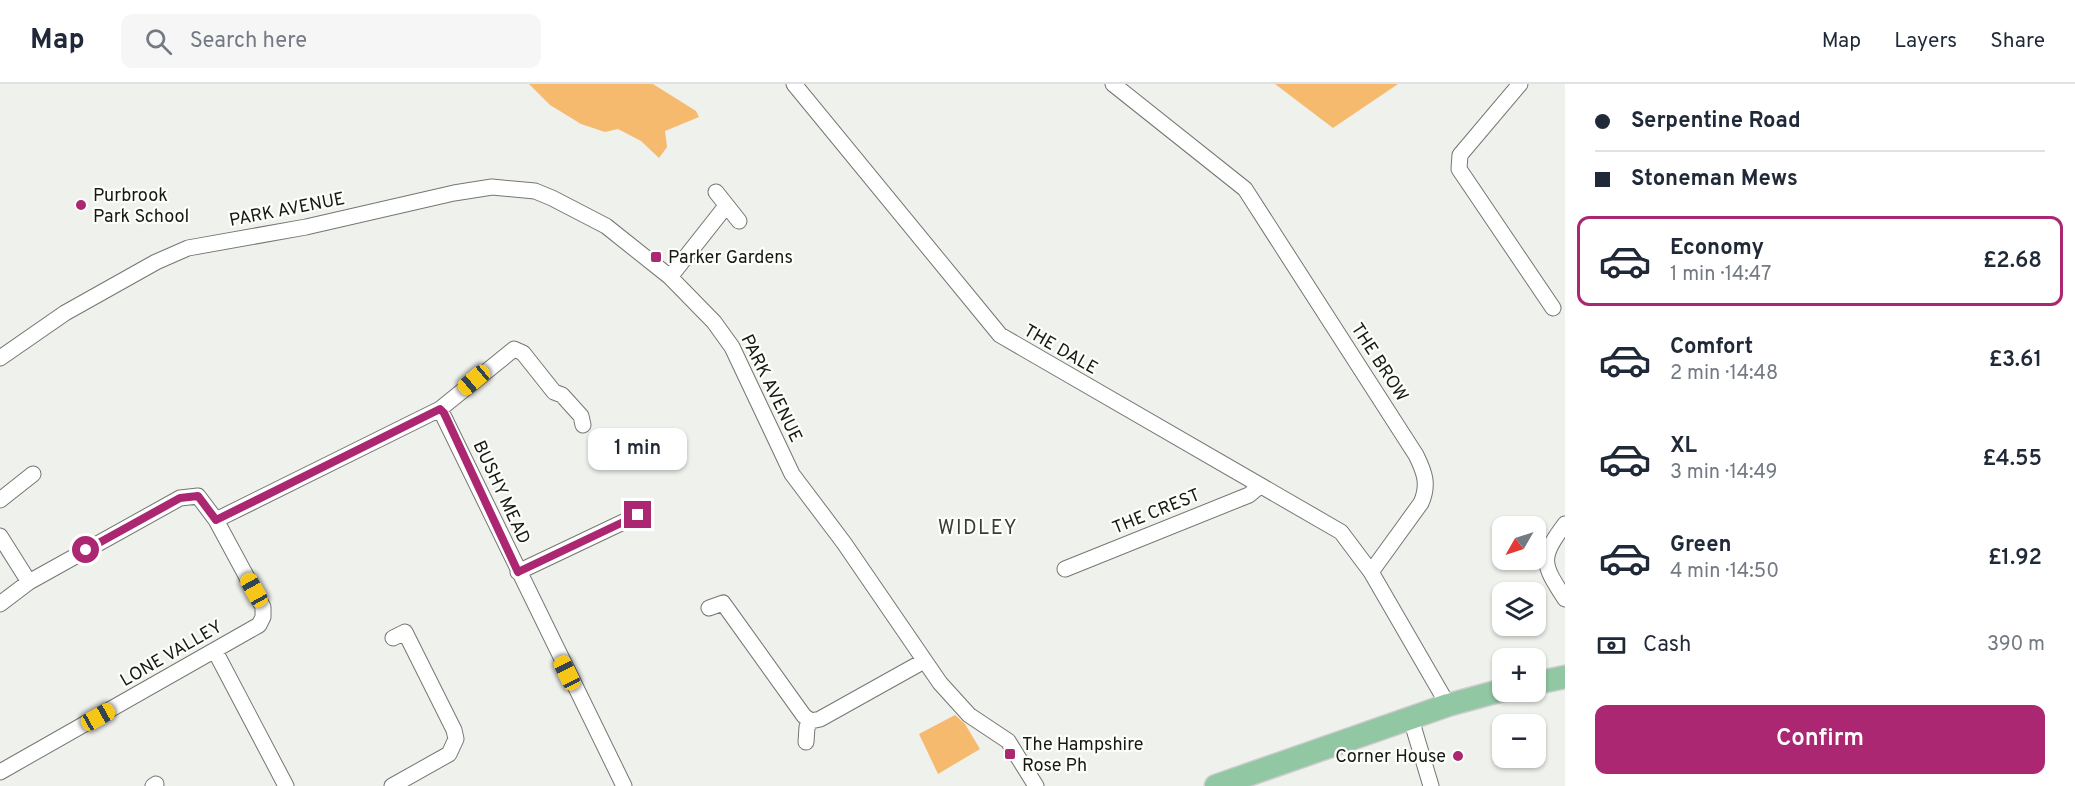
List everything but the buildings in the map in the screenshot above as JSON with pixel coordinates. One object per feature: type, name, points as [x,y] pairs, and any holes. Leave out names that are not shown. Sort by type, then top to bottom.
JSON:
[{"type":"main road","points":[[1546,681],[1565,678]]},
{"type":"main road","points":[[1216,786],[1245,781],[1448,705],[1492,693]]},
{"type":"street","name":"THE DALE","points":[[794,84],[1000,335],[1341,532],[1371,572]]},
{"type":"street","name":"THE BROW","points":[[1113,84],[1236,181],[1252,198],[1416,455],[1424,471],[1425,493],[1421,503],[1371,572]]},
{"type":"street","points":[[1520,84],[1460,155],[1459,170],[1553,308]]},
{"type":"street","name":"PARK AVENUE","points":[[0,358],[66,313],[171,254],[188,248],[306,227],[454,193],[492,187],[536,191],[606,226],[670,276],[714,322],[732,347],[792,474],[894,613],[924,661],[957,703],[1008,741],[1036,786]]},
{"type":"street","points":[[716,192],[739,221]]},
{"type":"street","points":[[670,276],[726,206]]},
{"type":"street","points":[[216,520],[440,409],[514,349],[523,353],[554,392],[562,395],[581,416],[583,425]]},
{"type":"street","name":"BUSHY MEAD","points":[[440,409],[444,413],[518,572],[624,786]]},
{"type":"street","points":[[0,500],[33,474]]},
{"type":"street","name":"THE CREST","points":[[1065,569],[1249,495],[1260,486]]},
{"type":"street","name":"LONE VALLEY","points":[[0,772],[259,625],[263,617],[263,607],[216,520],[206,503],[198,496],[180,498],[29,582]]},
{"type":"street","points":[[518,572],[638,515]]},
{"type":"street","points":[[1565,524],[1548,546],[1545,560],[1550,576],[1565,599]]},
{"type":"street","points":[[0,536],[29,582],[0,604]]},
{"type":"street","points":[[1371,572],[1448,705]]},
{"type":"street","points":[[717,600],[804,716],[811,721]]},
{"type":"street","points":[[392,786],[448,754],[456,739],[454,730],[403,633]]},
{"type":"street","points":[[214,651],[286,786]]},
{"type":"street","points":[[806,742],[807,727],[811,721],[820,719],[924,661]]},
{"type":"street","points":[[1411,719],[1431,786]]},
{"type":"shaded area","points":[[529,84],[653,84],[696,111],[699,117],[665,131],[667,147],[659,158],[641,141],[618,129],[605,132],[581,124],[550,105]]},
{"type":"shaded area","points":[[1275,84],[1398,84],[1333,128]]},
{"type":"shaded area","points":[[955,715],[965,724],[980,749],[938,774],[919,734]]},
{"type":"place","name":"Purbrook Park School","points":[[81,205]]},
{"type":"place","name":"Parker Gardens","points":[[656,257]]},
{"type":"place","name":"The Hampshire Rose Ph","points":[[1010,754]]},
{"type":"place","name":"Corner House","points":[[1458,756]]},
{"type":"district","name":"WIDLEY","points":[[978,527]]},
{"type":"route","points":[[86,550],[180,498],[188,496],[198,496],[206,503],[216,520],[440,409],[444,413],[518,572],[638,515]]}]
